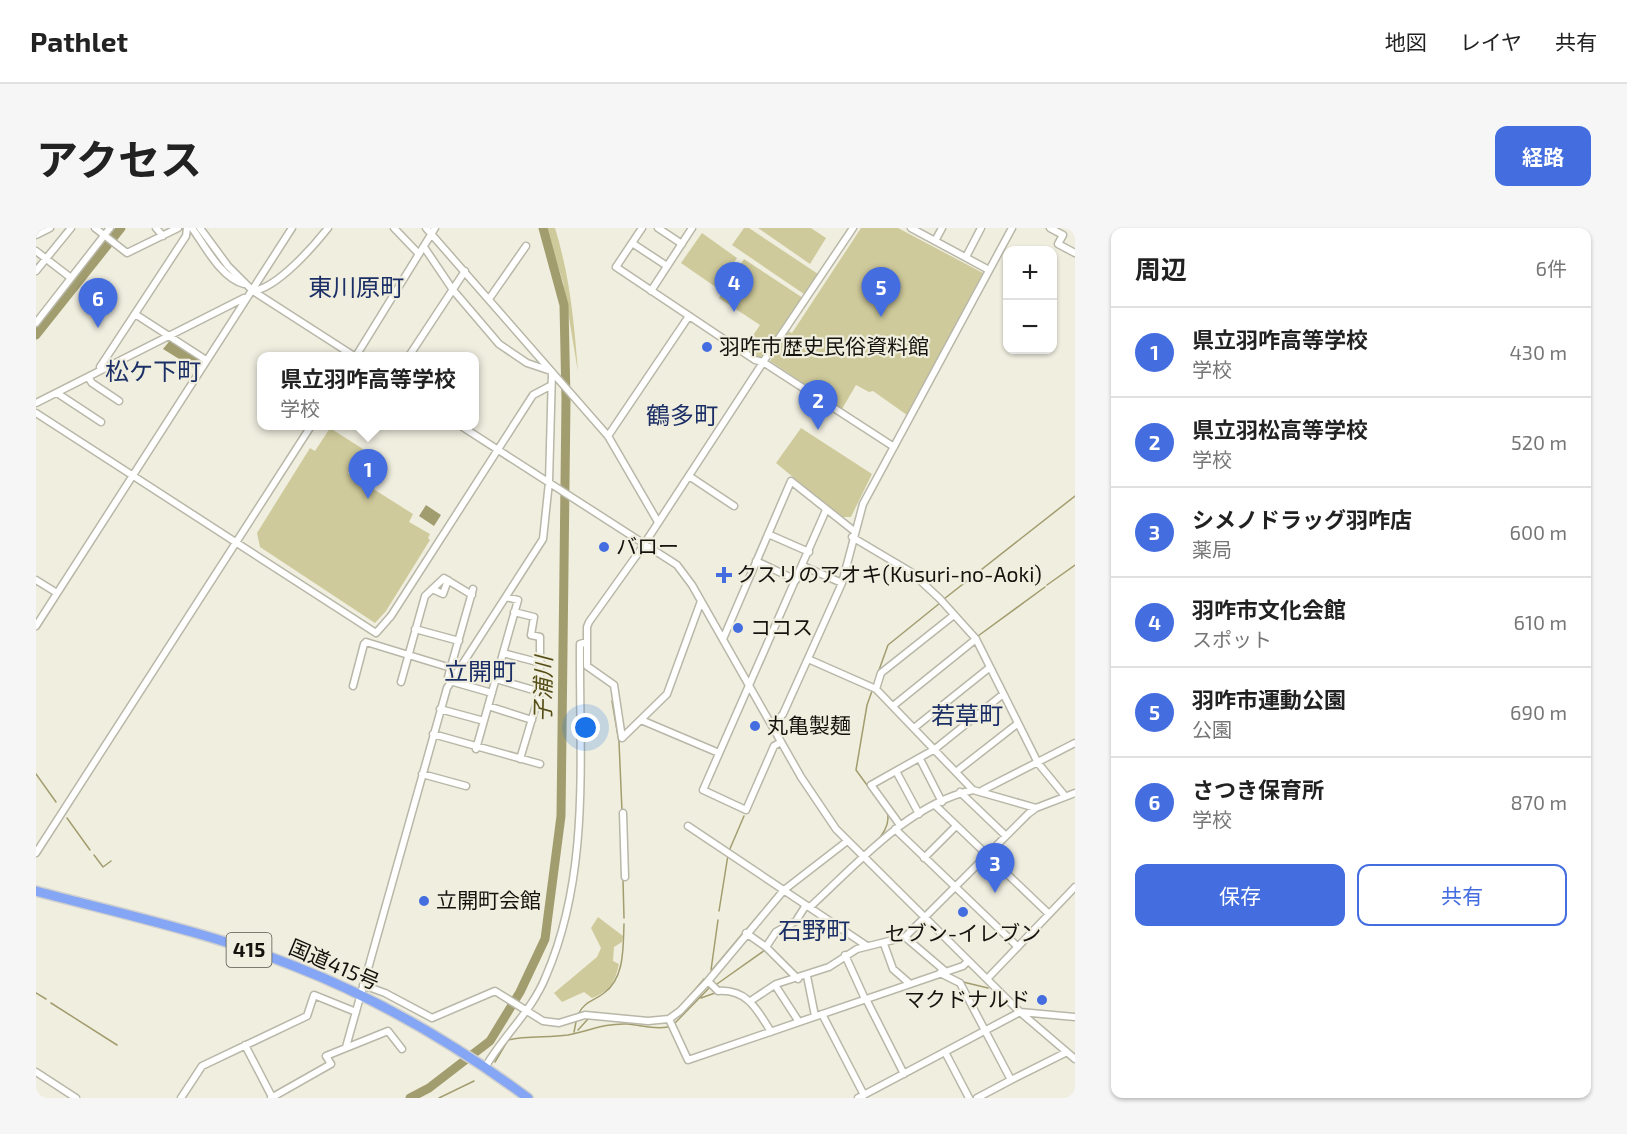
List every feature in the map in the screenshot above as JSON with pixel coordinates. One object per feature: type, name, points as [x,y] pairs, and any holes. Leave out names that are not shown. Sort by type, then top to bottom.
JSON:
[{"type":"highway","name":"国道415号","points":[[36,891],[248,949],[362,990],[449,1042],[528,1098]]},
{"type":"street","points":[[36,235],[50,228]]},
{"type":"street","points":[[36,272],[71,228]]},
{"type":"street","points":[[95,228],[127,253],[178,228]]},
{"type":"street","points":[[36,322],[106,237],[110,228]]},
{"type":"street","points":[[156,228],[163,236]]},
{"type":"street","points":[[101,370],[100,367],[186,236],[187,228]]},
{"type":"street","points":[[192,228],[223,270],[235,282],[245,284]]},
{"type":"street","points":[[200,228],[228,267],[253,291],[347,352]]},
{"type":"street","points":[[205,228],[245,284]]},
{"type":"street","points":[[36,403],[245,298],[253,291],[292,228]]},
{"type":"street","points":[[253,291],[262,290],[294,264],[328,228]]},
{"type":"street","points":[[394,228],[419,255]]},
{"type":"street","points":[[426,228],[433,231],[608,436],[657,522]]},
{"type":"street","points":[[642,228],[616,267],[894,447]]},
{"type":"street","points":[[658,228],[682,244]]},
{"type":"street","points":[[651,291],[692,228]]},
{"type":"street","points":[[701,601],[668,694],[622,738],[614,685],[586,666],[590,622],[853,228]]},
{"type":"street","points":[[911,228],[989,270]]},
{"type":"street","points":[[935,241],[942,228]]},
{"type":"street","points":[[966,257],[981,228]]},
{"type":"street","points":[[772,726],[783,714],[842,583],[853,534],[863,504],[1012,228]]},
{"type":"street","points":[[1050,228],[1063,235],[1058,244],[1075,253]]},
{"type":"street","points":[[358,352],[433,231]]},
{"type":"street","points":[[632,243],[667,266]]},
{"type":"street","points":[[489,299],[526,246]]},
{"type":"street","points":[[424,247],[453,290],[507,351],[527,363],[552,372]]},
{"type":"street","points":[[36,251],[71,278]]},
{"type":"street","points":[[412,352],[465,271]]},
{"type":"street","points":[[36,626],[245,298]]},
{"type":"street","points":[[135,314],[207,360]]},
{"type":"street","points":[[608,436],[689,316]]},
{"type":"street","points":[[346,1047],[440,709],[450,681],[543,539],[551,483],[549,386],[552,372]]},
{"type":"street","points":[[87,377],[119,401]]},
{"type":"street","points":[[356,651],[391,616],[533,395],[549,386]]},
{"type":"street","points":[[57,393],[101,422]]},
{"type":"street","points":[[36,413],[376,633]]},
{"type":"street","points":[[36,853],[308,430]]},
{"type":"street","points":[[467,430],[677,565],[701,601],[826,816],[846,842],[1020,1012],[1075,1059]]},
{"type":"street","points":[[688,476],[734,506]]},
{"type":"street","points":[[723,639],[791,481],[853,534],[911,572],[975,639],[1038,763],[1065,796]]},
{"type":"street","points":[[781,742],[774,746],[746,810],[703,790],[826,510]]},
{"type":"street","points":[[768,534],[809,552]]},
{"type":"street","points":[[756,561],[796,580]]},
{"type":"street","points":[[803,566],[842,583]]},
{"type":"street","points":[[401,682],[425,596],[444,578],[472,592],[448,677],[450,681]]},
{"type":"street","points":[[36,580],[57,593]]},
{"type":"street","points":[[432,589],[443,594],[448,580]]},
{"type":"street","points":[[477,748],[518,600],[506,597]]},
{"type":"street","points":[[514,612],[534,617],[531,635],[540,637],[540,692],[520,759]]},
{"type":"street","points":[[876,689],[881,673],[954,615]]},
{"type":"street","points":[[415,628],[459,641]]},
{"type":"street","points":[[893,706],[975,639]]},
{"type":"street","points":[[483,1065],[526,1010],[546,977],[564,927],[578,855],[580,644],[587,642]]},
{"type":"street","points":[[365,643],[451,668]]},
{"type":"street","points":[[353,686],[365,643]]},
{"type":"street","points":[[503,653],[541,663]]},
{"type":"street","points":[[808,659],[876,689],[973,789]]},
{"type":"street","points":[[914,728],[989,668]]},
{"type":"street","points":[[496,679],[540,692]]},
{"type":"street","points":[[450,681],[492,693]]},
{"type":"street","points":[[1002,695],[935,749],[871,785],[898,827],[924,858],[1018,947]]},
{"type":"street","points":[[488,706],[532,720]]},
{"type":"street","points":[[440,709],[484,722]]},
{"type":"street","points":[[641,720],[719,753]]},
{"type":"street","points":[[957,771],[1017,724]]},
{"type":"street","points":[[433,734],[540,764]]},
{"type":"street","points":[[982,790],[1075,743]]},
{"type":"street","points":[[920,759],[939,804],[956,826],[1049,914]]},
{"type":"street","points":[[896,771],[919,814]]},
{"type":"street","points":[[422,774],[466,786]]},
{"type":"street","points":[[766,947],[777,932],[796,921],[808,906],[898,827],[960,792],[973,789],[982,790],[1036,808]]},
{"type":"street","points":[[960,792],[1006,836]]},
{"type":"street","points":[[752,1000],[775,985],[829,967],[845,955],[867,946],[884,944],[906,937],[1036,808],[1075,793]]},
{"type":"street","points":[[623,813],[625,877]]},
{"type":"street","points":[[688,826],[867,946]]},
{"type":"street","points":[[924,858],[956,826]]},
{"type":"street","points":[[362,990],[385,993],[432,1018],[495,991],[543,1021],[559,1023],[585,1015],[648,1021],[669,1019],[680,1011],[708,981],[784,890],[846,842]]},
{"type":"street","points":[[987,979],[1075,887]]},
{"type":"street","points":[[746,933],[766,947],[798,979]]},
{"type":"street","points":[[906,937],[943,972],[960,983],[1011,1080]]},
{"type":"street","points":[[884,944],[893,969],[909,983]]},
{"type":"street","points":[[845,955],[904,1074]]},
{"type":"street","points":[[669,1019],[688,1060],[963,966],[968,961]]},
{"type":"street","points":[[807,976],[819,1015],[861,1096],[1020,1012],[1075,1017]]},
{"type":"street","points":[[708,981],[718,991],[737,992],[752,1000],[771,1032]]},
{"type":"street","points":[[775,985],[800,1022]]},
{"type":"street","points":[[182,1098],[202,1066],[306,1016],[314,995],[356,1012]]},
{"type":"street","points":[[245,1045],[272,1098],[331,1064],[326,1056],[388,1030],[402,1049]]},
{"type":"street","points":[[945,1052],[969,1098]]},
{"type":"street","points":[[977,1098],[1067,1052]]},
{"type":"street","points":[[36,1072],[76,1098]]},
{"type":"shaded area","points":[[546,228],[555,228],[568,282],[578,372],[563,282]]},
{"type":"shaded area","points":[[744,228],[749,228],[818,274],[804,294],[732,245]]},
{"type":"shaded area","points":[[758,228],[811,228],[826,238],[810,264]]},
{"type":"shaded area","points":[[861,228],[898,228],[983,273],[907,415],[873,391],[869,392],[856,385],[842,409],[770,361],[788,331],[792,333]]},
{"type":"shaded area","points":[[702,233],[737,258],[717,288],[681,263]]},
{"type":"shaded area","points":[[744,259],[803,298],[760,359],[744,349],[760,325],[719,298]]},
{"type":"shaded area","points":[[172,338],[203,360],[197,370],[163,349]]},
{"type":"shaded area","points":[[801,428],[872,474],[851,517],[841,517],[776,463]]},
{"type":"shaded area","points":[[329,430],[333,430],[363,449],[348,473],[413,514],[409,522],[430,534],[428,538],[430,540],[386,611],[375,623],[260,547],[257,533],[310,448],[315,451]]},
{"type":"shaded area","points":[[426,505],[441,515],[434,526],[419,516]]},
{"type":"shaded area","points":[[598,917],[623,936],[622,942],[614,947],[613,961],[619,964],[616,976],[607,989],[592,998],[584,992],[562,1002],[554,993],[597,957],[601,948],[591,928]]},
{"type":"waterway","points":[[36,335],[121,228]]},
{"type":"waterway","name":"子浦川","points":[[410,1098],[429,1088],[490,1041],[520,992],[545,939],[561,816],[566,400],[564,305],[543,228]]},
{"type":"waterway","points":[[944,599],[1075,496]]},
{"type":"waterway","points":[[1047,585],[1075,565]]},
{"type":"waterway","points":[[978,636],[1045,587]]},
{"type":"waterway","points":[[879,670],[888,645],[940,603]]},
{"type":"waterway","points":[[872,691],[867,705],[856,770],[875,796]]},
{"type":"waterway","points":[[612,701],[619,742],[622,811]]},
{"type":"waterway","points":[[36,774],[56,802]]},
{"type":"waterway","points":[[874,844],[887,825],[887,812]]},
{"type":"waterway","points":[[729,851],[744,816]]},
{"type":"waterway","points":[[67,818],[90,850]]},
{"type":"waterway","points":[[94,855],[103,867],[111,861]]},
{"type":"waterway","points":[[719,911],[728,855]]},
{"type":"waterway","points":[[623,880],[624,918]]},
{"type":"waterway","points":[[746,930],[761,912]]},
{"type":"waterway","points":[[711,970],[718,920]]},
{"type":"waterway","points":[[579,1013],[587,1004],[611,987],[616,979],[622,962],[624,924]]},
{"type":"waterway","points":[[712,970],[743,933]]},
{"type":"waterway","points":[[886,945],[904,941]]},
{"type":"waterway","points":[[717,984],[765,950]]},
{"type":"waterway","points":[[791,982],[806,978]]},
{"type":"waterway","points":[[679,1008],[704,979]]},
{"type":"waterway","points":[[963,982],[988,988]]},
{"type":"waterway","points":[[675,1023],[710,987]]},
{"type":"waterway","points":[[36,993],[46,999]]},
{"type":"waterway","points":[[701,998],[715,993]]},
{"type":"waterway","points":[[51,1003],[117,1045]]},
{"type":"waterway","points":[[578,1030],[588,1019]]},
{"type":"waterway","points":[[574,1032],[576,1022]]},
{"type":"waterway","points":[[495,1062],[508,1040],[516,1038],[568,1035],[619,1024],[668,1027]]},
{"type":"waterway","points":[[439,1098],[474,1081]]},
{"type":"place","name":"羽咋市文化会館","points":[[734,312]]},
{"type":"place","name":"羽咋市運動公園","points":[[881,317]]},
{"type":"place","name":"さつき保育所","points":[[98,328]]},
{"type":"place","name":"羽咋市歴史民俗資料館","points":[[707,347]]},
{"type":"place","name":"県立羽松高等学校","points":[[818,430]]},
{"type":"place","name":"県立羽咋高等学校","points":[[368,499]]},
{"type":"place","name":"バロー","points":[[604,547]]},
{"type":"place","name":"クスリのアオキ(Kusuri-no-Aoki)","points":[[724,575]]},
{"type":"place","name":"ココス","points":[[738,628]]},
{"type":"place","name":"丸亀製麺","points":[[755,726]]},
{"type":"place","name":"シメノドラッグ羽咋店","points":[[995,893]]},
{"type":"place","name":"立開町会館","points":[[424,901]]},
{"type":"place","name":"セブン-イレブン","points":[[963,912]]},
{"type":"place","name":"マクドナルド","points":[[1042,1000]]},
{"type":"district","name":"東川原町","points":[[356,288]]},
{"type":"district","name":"松ケ下町","points":[[153,372]]},
{"type":"district","name":"鶴多町","points":[[682,416]]},
{"type":"district","name":"立開町","points":[[480,672]]},
{"type":"district","name":"若草町","points":[[967,716]]},
{"type":"district","name":"石野町","points":[[814,931]]}]
